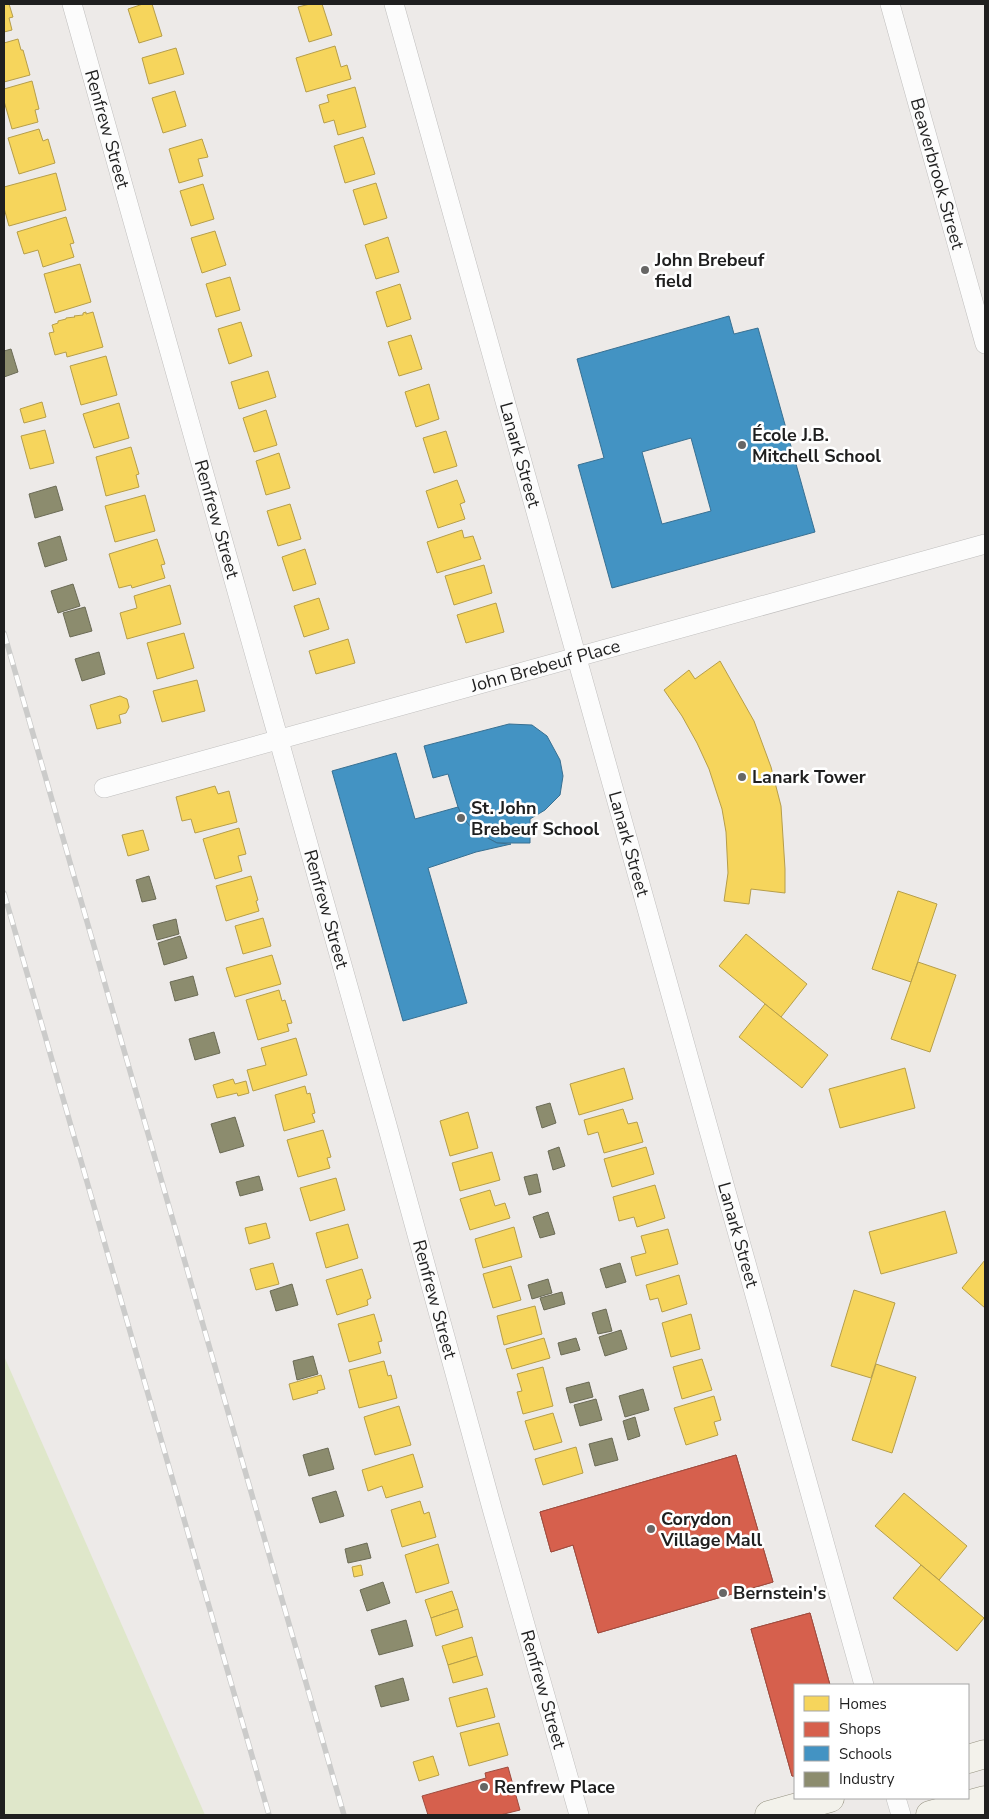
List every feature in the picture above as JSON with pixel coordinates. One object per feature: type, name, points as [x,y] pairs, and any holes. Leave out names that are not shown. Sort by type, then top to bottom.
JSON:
[{"type":"main road","points":[[969,1759],[985,1754]]},
{"type":"main road","points":[[769,1815],[826,1799]]},
{"type":"main road","points":[[930,1815],[985,1800]]},
{"type":"street","name":"Renfrew Street","points":[[72,4],[385,1116],[493,1512],[579,1815]]},
{"type":"street","name":"Lanark Street","points":[[394,4],[864,1684]]},
{"type":"street","name":"Beaverbrook Street","points":[[890,4],[985,344]]},
{"type":"street","name":"John Brebeuf Place","points":[[104,788],[985,544]]},
{"type":"street","points":[[896,1799],[901,1815]]},
{"type":"green space","points":[[4,1356],[205,1815],[4,1815]]},
{"type":"building: Homes","points":[[4,4],[9,4],[13,17],[9,18],[12,30],[4,32]]},
{"type":"building: Homes","points":[[143,4],[152,4],[162,36],[139,43],[128,9]]},
{"type":"building: Homes","points":[[322,4],[332,35],[309,42],[298,7]]},
{"type":"building: Homes","points":[[18,39],[30,75],[4,82],[4,43]]},
{"type":"building: Homes","points":[[335,46],[341,67],[347,65],[351,79],[306,92],[296,58]]},
{"type":"building: Homes","points":[[176,48],[184,74],[149,84],[142,58]]},
{"type":"building: Homes","points":[[32,81],[39,109],[35,110],[38,122],[12,129],[4,101],[4,89]]},
{"type":"building: Homes","points":[[355,87],[366,127],[338,135],[334,120],[324,123],[319,105],[329,102],[327,95]]},
{"type":"building: Homes","points":[[175,91],[186,126],[163,133],[152,98]]},
{"type":"building: Homes","points":[[39,129],[43,141],[48,139],[55,163],[19,174],[8,138]]},
{"type":"building: Homes","points":[[363,137],[375,174],[345,183],[334,146]]},
{"type":"building: Homes","points":[[202,139],[208,157],[198,159],[203,176],[179,183],[169,149]]},
{"type":"building: Homes","points":[[56,173],[66,210],[9,226],[4,208],[4,187]]},
{"type":"building: Homes","points":[[376,183],[387,218],[364,225],[353,190]]},
{"type":"building: Homes","points":[[203,184],[214,219],[191,226],[180,191]]},
{"type":"building: Homes","points":[[66,217],[74,243],[70,244],[74,257],[43,267],[38,250],[24,254],[17,232]]},
{"type":"building: Homes","points":[[215,231],[226,265],[202,273],[191,238]]},
{"type":"building: Homes","points":[[388,237],[399,272],[376,279],[365,245]]},
{"type":"building: Homes","points":[[80,264],[91,302],[55,313],[44,274]]},
{"type":"building: Homes","points":[[230,277],[240,310],[216,317],[206,284]]},
{"type":"building: Homes","points":[[400,284],[411,319],[387,327],[376,292]]},
{"type":"building: Homes","points":[[86,312],[86,314],[93,312],[103,347],[67,357],[66,352],[55,355],[49,333],[54,332],[52,325],[66,318],[83,315]]},
{"type":"building: Homes","points":[[241,322],[252,356],[229,364],[218,329]]},
{"type":"building: Homes","points":[[411,335],[422,369],[399,376],[388,342]]},
{"type":"building: Homes","points":[[106,356],[117,395],[81,405],[70,366]]},
{"type":"building: Homes","points":[[268,371],[276,397],[239,409],[231,382]]},
{"type":"building: Homes","points":[[429,384],[439,419],[416,427],[405,392]]},
{"type":"building: Homes","points":[[42,402],[46,417],[24,423],[20,409]]},
{"type":"building: Homes","points":[[119,403],[129,438],[94,448],[83,414]]},
{"type":"building: Homes","points":[[266,410],[277,445],[254,452],[243,418]]},
{"type":"building: Homes","points":[[45,430],[54,463],[30,469],[21,436]]},
{"type":"building: Homes","points":[[446,431],[457,466],[434,473],[423,438]]},
{"type":"building: Homes","points":[[131,447],[139,474],[136,475],[139,487],[106,496],[96,457]]},
{"type":"building: Homes","points":[[279,453],[290,488],[266,495],[256,461]]},
{"type":"building: Homes","points":[[457,480],[465,502],[460,504],[465,519],[438,528],[426,491]]},
{"type":"building: Homes","points":[[145,495],[155,531],[115,542],[105,506]]},
{"type":"building: Homes","points":[[290,504],[301,539],[278,546],[267,511]]},
{"type":"building: Homes","points":[[462,530],[464,538],[473,536],[481,559],[437,573],[427,542]]},
{"type":"building: Homes","points":[[157,539],[165,564],[161,565],[165,578],[132,588],[131,585],[119,588],[109,554]]},
{"type":"building: Homes","points":[[305,549],[316,584],[293,591],[282,557]]},
{"type":"building: Homes","points":[[484,565],[492,593],[454,605],[445,576]]},
{"type":"building: Homes","points":[[170,585],[181,624],[127,639],[120,613],[137,608],[134,596]]},
{"type":"building: Homes","points":[[319,598],[329,629],[304,637],[294,606]]},
{"type":"building: Homes","points":[[496,603],[504,632],[466,643],[457,615]]},
{"type":"building: Homes","points":[[184,633],[194,668],[157,679],[147,643]]},
{"type":"building: Homes","points":[[348,639],[355,663],[316,674],[309,651]]},
{"type":"building: Homes","name":"Lanark Tower","points":[[720,661],[754,721],[771,767],[781,806],[785,893],[751,889],[749,904],[724,901],[728,873],[726,832],[722,809],[709,769],[697,743],[682,716],[664,690],[689,670],[695,679]]},
{"type":"building: Homes","points":[[197,680],[205,711],[162,722],[153,691]]},
{"type":"building: Homes","points":[[120,696],[127,699],[129,707],[126,713],[119,715],[121,723],[97,729],[90,705]]},
{"type":"building: Homes","points":[[215,786],[218,794],[229,791],[237,822],[195,833],[191,819],[182,821],[176,797]]},
{"type":"building: Homes","points":[[239,828],[246,854],[238,856],[242,871],[215,879],[203,839]]},
{"type":"building: Homes","points":[[143,830],[149,850],[128,856],[122,835]]},
{"type":"building: Homes","points":[[251,876],[259,911],[226,921],[216,886]]},
{"type":"building: Homes","points":[[898,891],[937,904],[911,982],[872,969]]},
{"type":"building: Homes","points":[[263,918],[271,946],[243,954],[235,926]]},
{"type":"building: Homes","points":[[746,934],[807,984],[781,1017],[719,966]]},
{"type":"building: Homes","points":[[272,955],[281,984],[235,997],[226,968]]},
{"type":"building: Homes","points":[[918,962],[956,975],[930,1052],[891,1039]]},
{"type":"building: Homes","points":[[279,990],[282,1001],[285,1000],[292,1023],[287,1024],[289,1031],[258,1040],[246,1000]]},
{"type":"building: Homes","points":[[765,1004],[828,1055],[802,1088],[739,1037]]},
{"type":"building: Homes","points":[[296,1038],[307,1075],[253,1091],[247,1070],[266,1065],[261,1048]]},
{"type":"building: Homes","points":[[624,1068],[633,1099],[579,1115],[570,1084]]},
{"type":"building: Homes","points":[[905,1068],[915,1108],[840,1128],[829,1089]]},
{"type":"building: Homes","points":[[233,1079],[235,1084],[246,1081],[249,1093],[238,1096],[237,1093],[217,1098],[213,1085]]},
{"type":"building: Homes","points":[[305,1086],[307,1094],[310,1093],[315,1113],[312,1114],[315,1122],[284,1131],[275,1095]]},
{"type":"building: Homes","points":[[623,1109],[628,1124],[637,1122],[643,1142],[604,1153],[598,1132],[588,1135],[584,1120]]},
{"type":"building: Homes","points":[[468,1112],[478,1148],[450,1156],[440,1121]]},
{"type":"building: Homes","points":[[323,1130],[331,1157],[327,1158],[330,1168],[298,1177],[287,1140]]},
{"type":"building: Homes","points":[[646,1147],[654,1174],[612,1187],[604,1159]]},
{"type":"building: Homes","points":[[492,1152],[500,1180],[460,1191],[452,1163]]},
{"type":"building: Homes","points":[[336,1178],[345,1210],[310,1221],[300,1188]]},
{"type":"building: Homes","points":[[655,1185],[665,1218],[637,1227],[634,1217],[619,1221],[613,1197]]},
{"type":"building: Homes","points":[[490,1190],[495,1206],[505,1203],[510,1218],[470,1230],[460,1199]]},
{"type":"building: Homes","points":[[945,1211],[957,1253],[881,1274],[869,1232]]},
{"type":"building: Homes","points":[[266,1223],[270,1238],[249,1244],[245,1228]]},
{"type":"building: Homes","points":[[348,1224],[358,1258],[326,1268],[316,1233]]},
{"type":"building: Homes","points":[[514,1227],[522,1257],[483,1268],[475,1239]]},
{"type":"building: Homes","points":[[668,1229],[678,1264],[636,1276],[631,1257],[646,1253],[641,1236]]},
{"type":"building: Homes","points":[[985,1260],[985,1308],[962,1288]]},
{"type":"building: Homes","points":[[273,1263],[279,1284],[256,1290],[250,1269]]},
{"type":"building: Homes","points":[[511,1266],[521,1300],[493,1308],[483,1274]]},
{"type":"building: Homes","points":[[362,1269],[371,1298],[367,1300],[368,1305],[337,1315],[326,1280]]},
{"type":"building: Homes","points":[[679,1275],[687,1304],[662,1312],[658,1298],[650,1300],[646,1285]]},
{"type":"building: Homes","points":[[854,1290],[895,1303],[871,1378],[831,1366]]},
{"type":"building: Homes","points":[[535,1306],[542,1334],[504,1345],[497,1316]]},
{"type":"building: Homes","points":[[374,1314],[382,1341],[378,1342],[381,1353],[349,1362],[338,1324]]},
{"type":"building: Homes","points":[[691,1314],[700,1349],[671,1357],[662,1323]]},
{"type":"building: Homes","points":[[544,1338],[550,1358],[512,1369],[506,1349]]},
{"type":"building: Homes","points":[[702,1359],[712,1390],[682,1399],[673,1367]]},
{"type":"building: Homes","points":[[384,1361],[388,1376],[391,1375],[397,1398],[359,1408],[349,1370]]},
{"type":"building: Homes","points":[[876,1364],[916,1377],[892,1453],[852,1440]]},
{"type":"building: Homes","points":[[543,1367],[553,1406],[523,1414],[517,1392],[522,1391],[517,1374]]},
{"type":"building: Homes","points":[[321,1375],[325,1389],[317,1391],[318,1393],[293,1400],[289,1384]]},
{"type":"building: Homes","points":[[714,1396],[721,1420],[714,1422],[718,1435],[686,1445],[674,1408]]},
{"type":"building: Homes","points":[[399,1406],[411,1445],[375,1455],[364,1417]]},
{"type":"building: Homes","points":[[553,1413],[562,1442],[534,1450],[525,1421]]},
{"type":"building: Homes","points":[[576,1447],[583,1473],[543,1485],[535,1459]]},
{"type":"building: Homes","points":[[413,1454],[423,1487],[386,1498],[382,1486],[368,1491],[362,1470]]},
{"type":"building: Homes","points":[[904,1493],[967,1546],[939,1580],[875,1526]]},
{"type":"building: Homes","points":[[420,1501],[424,1514],[429,1512],[436,1537],[402,1547],[391,1510]]},
{"type":"building: Homes","points":[[438,1544],[449,1583],[416,1593],[405,1555]]},
{"type":"building: Homes","points":[[361,1565],[363,1575],[354,1577],[352,1567]]},
{"type":"building: Homes","points":[[921,1565],[984,1618],[957,1651],[893,1598]]},
{"type":"building: Homes","points":[[452,1591],[458,1609],[431,1618],[425,1600]]},
{"type":"building: Homes","points":[[458,1609],[463,1627],[436,1636],[431,1618]]},
{"type":"building: Homes","points":[[472,1637],[477,1656],[448,1665],[442,1646]]},
{"type":"building: Homes","points":[[477,1656],[483,1675],[453,1683],[448,1665]]},
{"type":"building: Homes","points":[[487,1688],[495,1717],[457,1727],[449,1698]]},
{"type":"building: Homes","points":[[499,1723],[508,1755],[469,1766],[460,1733]]},
{"type":"building: Homes","points":[[433,1756],[439,1775],[419,1781],[413,1762]]},
{"type":"building: Shops","name":"Corydon Village Mall","points":[[736,1455],[773,1582],[598,1633],[573,1545],[551,1552],[540,1512]]},
{"type":"building: Shops","name":"Corydon Village Mall","points":[[736,1455],[773,1582],[598,1633],[573,1545],[551,1552],[540,1512]]},
{"type":"building: Shops","points":[[810,1613],[830,1684],[794,1684],[794,1776],[792,1776],[751,1629]]},
{"type":"building: Shops","points":[[810,1613],[830,1684],[794,1684],[794,1776],[792,1776],[751,1629]]},
{"type":"building: Shops","name":"Renfrew Place","points":[[508,1767],[520,1810],[500,1815],[428,1815],[422,1796],[486,1778],[485,1773]]},
{"type":"building: Schools","name":"École J.B. Mitchell School","points":[[729,316],[734,334],[758,328],[815,532],[612,588],[578,465],[604,458],[577,359]],"holes":[[[691,438],[711,511],[662,524],[642,452]]]},
{"type":"building: Schools","points":[[509,724],[532,725],[547,736],[560,760],[563,776],[560,795],[545,810],[530,819],[530,843],[497,843],[473,830],[462,816],[448,774],[433,778],[424,746]]},
{"type":"building: Schools","points":[[396,753],[415,819],[458,807],[462,816],[473,830],[497,843],[511,844],[476,852],[428,868],[467,1003],[403,1021],[332,771]]},
{"type":"building: Industry","points":[[11,349],[18,372],[4,377],[4,351]]},
{"type":"building: Industry","points":[[56,486],[63,510],[35,518],[29,494]]},
{"type":"building: Industry","points":[[60,536],[67,560],[45,567],[38,543]]},
{"type":"building: Industry","points":[[73,584],[80,606],[58,613],[51,591]]},
{"type":"building: Industry","points":[[85,607],[92,631],[70,637],[63,613]]},
{"type":"building: Industry","points":[[99,652],[105,674],[82,681],[75,659]]},
{"type":"building: Industry","points":[[149,876],[156,899],[142,902],[136,880]]},
{"type":"building: Industry","points":[[176,919],[179,934],[157,940],[153,925]]},
{"type":"building: Industry","points":[[180,936],[187,958],[164,965],[158,943]]},
{"type":"building: Industry","points":[[193,976],[198,995],[175,1001],[170,982]]},
{"type":"building: Industry","points":[[214,1032],[220,1053],[195,1060],[189,1039]]},
{"type":"building: Industry","points":[[550,1103],[556,1123],[542,1128],[536,1107]]},
{"type":"building: Industry","points":[[235,1117],[244,1146],[220,1153],[211,1124]]},
{"type":"building: Industry","points":[[559,1147],[565,1166],[553,1170],[548,1151]]},
{"type":"building: Industry","points":[[537,1174],[541,1192],[529,1195],[524,1177]]},
{"type":"building: Industry","points":[[259,1176],[263,1190],[240,1196],[236,1182]]},
{"type":"building: Industry","points":[[548,1212],[555,1234],[540,1238],[533,1217]]},
{"type":"building: Industry","points":[[620,1263],[626,1282],[606,1288],[600,1269]]},
{"type":"building: Industry","points":[[548,1279],[552,1293],[532,1299],[528,1285]]},
{"type":"building: Industry","points":[[292,1284],[298,1305],[276,1311],[270,1291]]},
{"type":"building: Industry","points":[[562,1292],[565,1304],[544,1310],[540,1298]]},
{"type":"building: Industry","points":[[606,1309],[612,1331],[598,1334],[592,1313]]},
{"type":"building: Industry","points":[[621,1330],[627,1349],[605,1356],[599,1337]]},
{"type":"building: Industry","points":[[576,1338],[580,1350],[561,1355],[558,1343]]},
{"type":"building: Industry","points":[[313,1356],[318,1374],[297,1380],[293,1361]]},
{"type":"building: Industry","points":[[589,1382],[593,1397],[570,1403],[566,1388]]},
{"type":"building: Industry","points":[[643,1389],[649,1410],[625,1417],[619,1396]]},
{"type":"building: Industry","points":[[596,1399],[602,1420],[580,1426],[574,1405]]},
{"type":"building: Industry","points":[[635,1417],[640,1436],[628,1440],[623,1421]]},
{"type":"building: Industry","points":[[612,1438],[618,1460],[595,1466],[589,1444]]},
{"type":"building: Industry","points":[[328,1448],[334,1469],[309,1476],[303,1455]]},
{"type":"building: Industry","points":[[336,1491],[344,1516],[320,1523],[312,1498]]},
{"type":"building: Industry","points":[[367,1543],[371,1558],[348,1563],[345,1549]]},
{"type":"building: Industry","points":[[383,1582],[390,1603],[367,1611],[360,1590]]},
{"type":"building: Industry","points":[[406,1620],[413,1646],[379,1655],[371,1630]]},
{"type":"building: Industry","points":[[403,1678],[409,1700],[381,1707],[375,1686]]},
{"type":"railway","points":[[4,633],[344,1815]]},
{"type":"railway","points":[[4,893],[269,1815]]},
{"type":"place","name":"John Brebeuf field","points":[[645,270]]},
{"type":"place","name":"École J.B. Mitchell School","points":[[742,445]]},
{"type":"place","name":"Lanark Tower","points":[[742,777]]},
{"type":"place","name":"St. John Brebeuf School","points":[[461,818]]},
{"type":"place","name":"Corydon Village Mall","points":[[651,1529]]},
{"type":"place","name":"Bernstein's","points":[[723,1593]]},
{"type":"place","name":"Renfrew Place","points":[[484,1787]]}]
